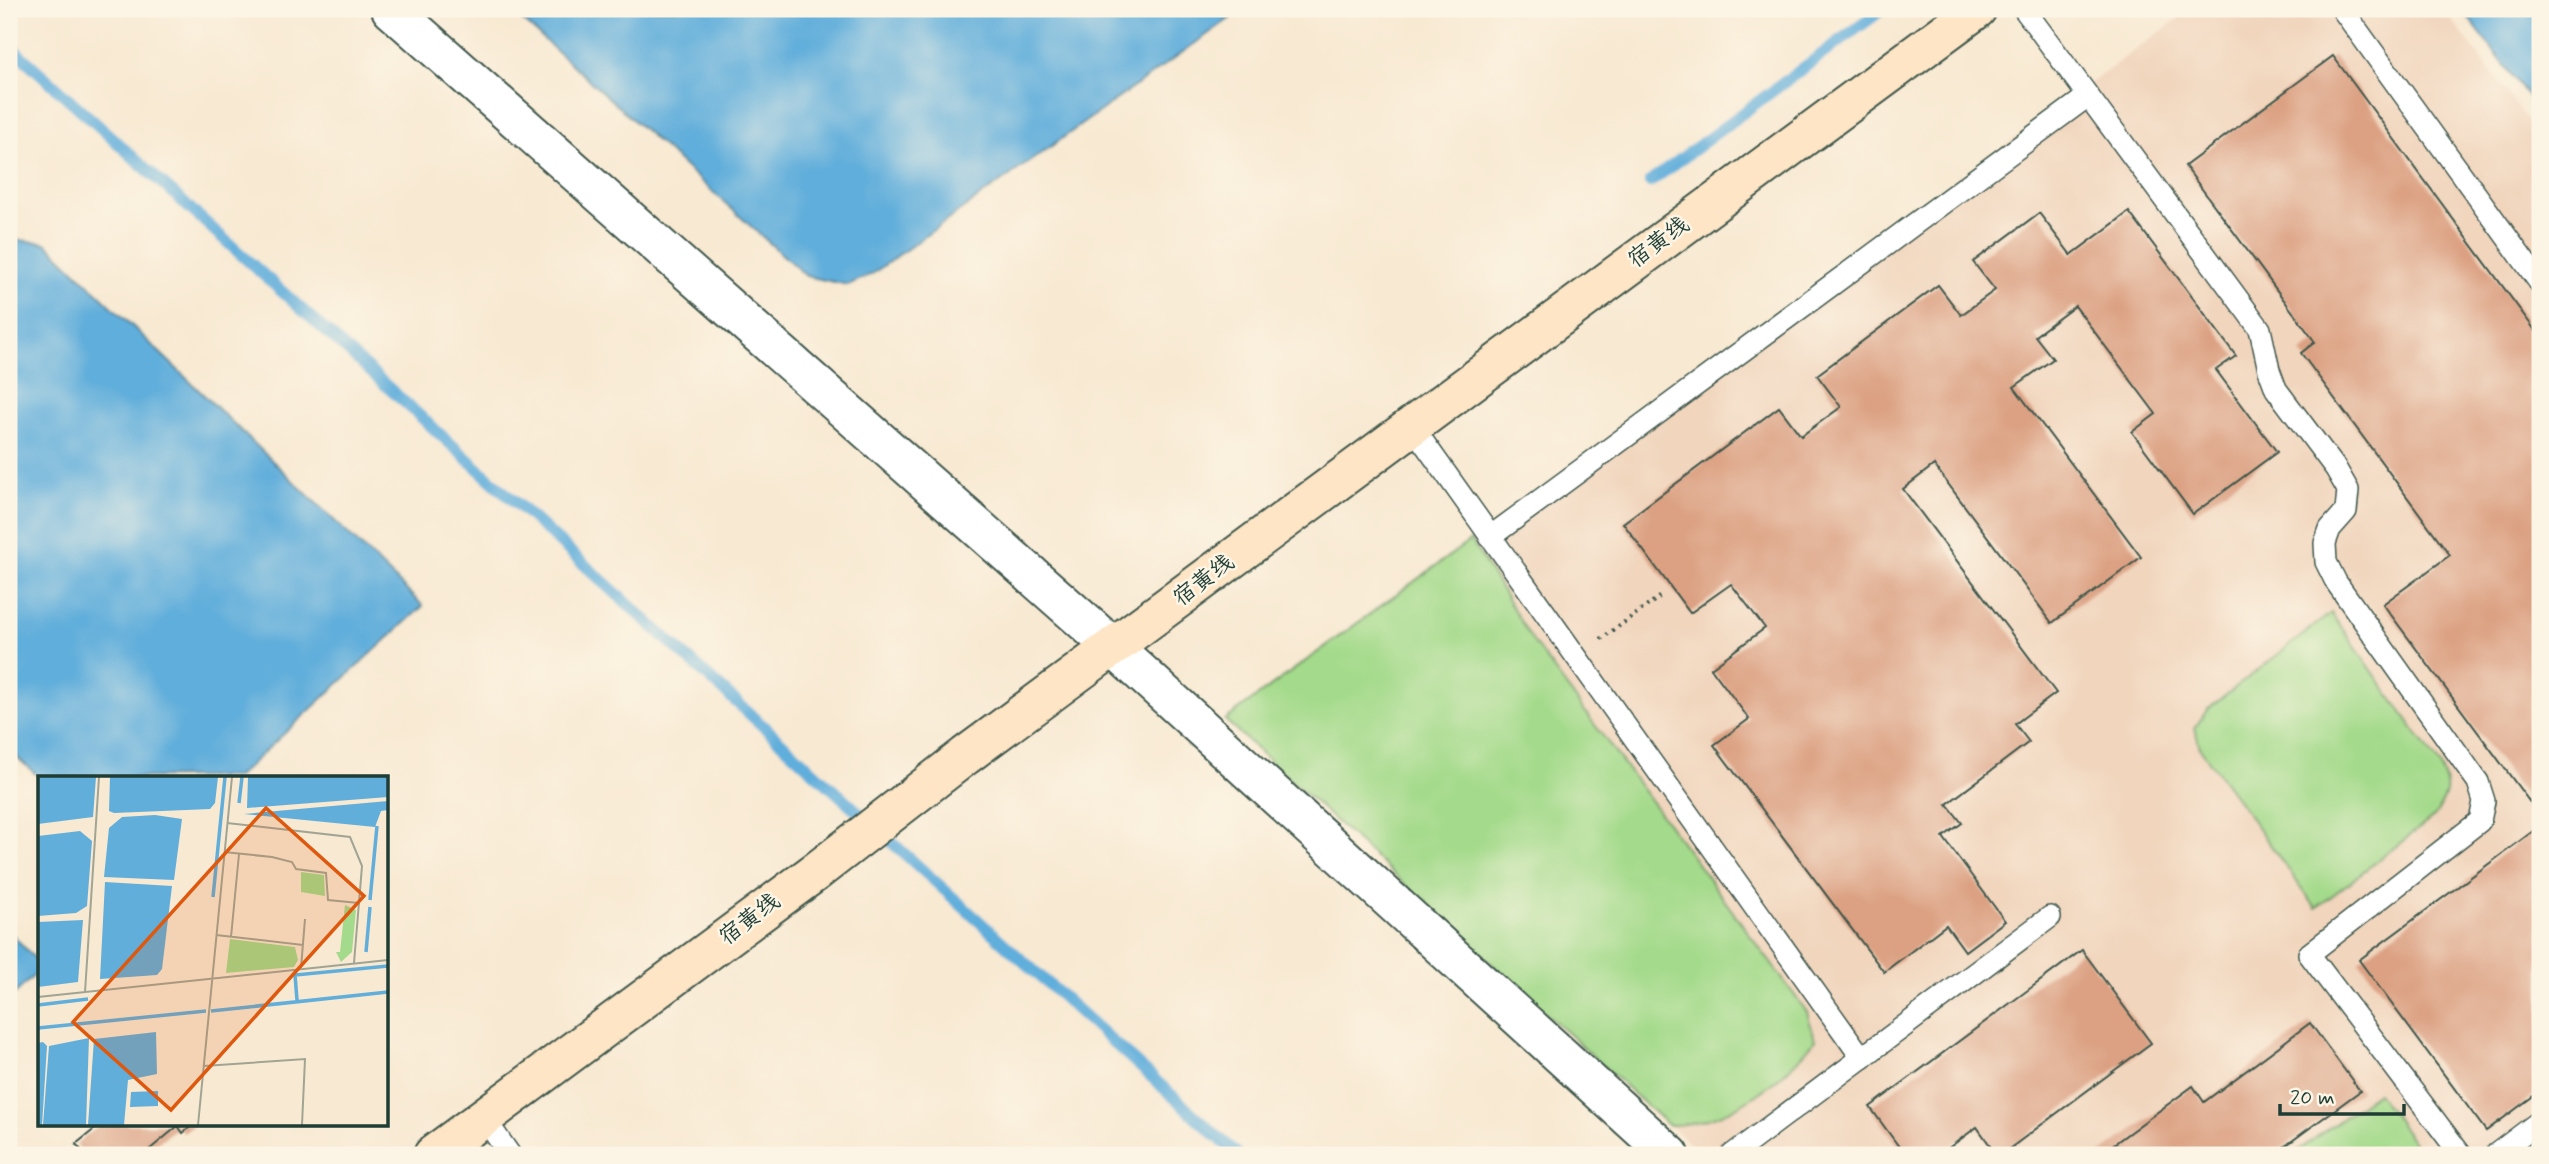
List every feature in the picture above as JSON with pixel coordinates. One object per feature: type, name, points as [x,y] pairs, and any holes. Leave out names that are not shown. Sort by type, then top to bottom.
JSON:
[{"type":"main road","name":"宿黄线","points":[[433,1155],[818,870],[965,756],[1977,9]]},
{"type":"street","points":[[391,9],[1114,648],[1671,1155]]},
{"type":"lane","points":[[2024,9],[2260,329],[2276,389],[2336,469],[2348,490],[2346,511],[2330,529],[2325,543],[2326,562],[2336,582],[2479,782],[2484,801],[2480,821],[2309,954],[2460,1155]]},
{"type":"lane","points":[[2342,9],[2540,284]]},
{"type":"lane","points":[[1490,537],[2088,96]]},
{"type":"lane","points":[[1412,426],[1862,1058]]},
{"type":"lane","points":[[1732,1155],[2050,917]]},
{"type":"lane","points":[[484,1118],[510,1155]]},
{"type":"lane","points":[[2495,1155],[2540,1121]]},
{"type":"path","points":[[1576,657],[1662,595]]},
{"type":"shaded area","points":[[2191,9],[2444,9],[2540,138],[2540,1155],[1702,1155],[1225,720]]},
{"type":"green space","points":[[1471,540],[1532,640],[1807,1012],[1815,1040],[1768,1086],[1730,1110],[1689,1124],[1668,1125],[1225,720]]},
{"type":"green space","points":[[2331,613],[2440,766],[2446,791],[2435,816],[2316,908],[2200,748],[2195,728],[2207,710]]},
{"type":"green space","points":[[2377,1093],[2420,1155],[2292,1155]]},
{"type":"water","points":[[510,9],[1243,9],[872,274],[848,285],[806,276]]},
{"type":"water","points":[[2462,9],[2528,9],[2540,21],[2540,112]]},
{"type":"water","points":[[9,239],[46,243],[423,606],[238,776],[38,776],[9,750]]},
{"type":"water","points":[[9,931],[38,962],[38,972],[9,999]]},
{"type":"building","points":[[2333,56],[2540,337],[2540,816],[2383,604],[2450,555],[2301,353],[2315,342],[2185,166]]},
{"type":"building","points":[[2129,212],[2236,356],[2216,370],[2277,452],[2193,514],[2132,432],[2156,414],[2075,306],[2035,336],[2053,359],[2014,387],[2141,557],[2052,623],[1934,465],[1903,489],[2056,693],[2015,724],[2029,742],[1947,804],[1962,823],[1943,837],[2005,921],[1965,951],[1946,925],[1884,972],[1714,745],[1749,719],[1711,668],[1765,628],[1731,584],[1690,613],[1623,523],[1779,407],[1801,436],[1841,407],[1817,375],[1938,285],[1961,315],[1995,290],[1973,262],[2039,213],[2071,255]]},
{"type":"building","points":[[2540,826],[2540,1091],[2486,1131],[2359,960]]},
{"type":"building","points":[[2082,950],[2151,1043],[2001,1155],[1997,1155],[1977,1127],[1939,1155],[1905,1155],[1870,1107]]},
{"type":"building","points":[[2310,1023],[2360,1091],[2273,1155],[2099,1155],[2193,1086],[2204,1102]]},
{"type":"building","points":[[98,1126],[178,1126],[143,1155],[85,1155],[76,1144]]},
{"type":"building","points":[[178,1126],[192,1126],[183,1133]]},
{"type":"waterway","points":[[1650,182],[1883,9]]},
{"type":"waterway","points":[[9,45],[1238,1155]]}]
